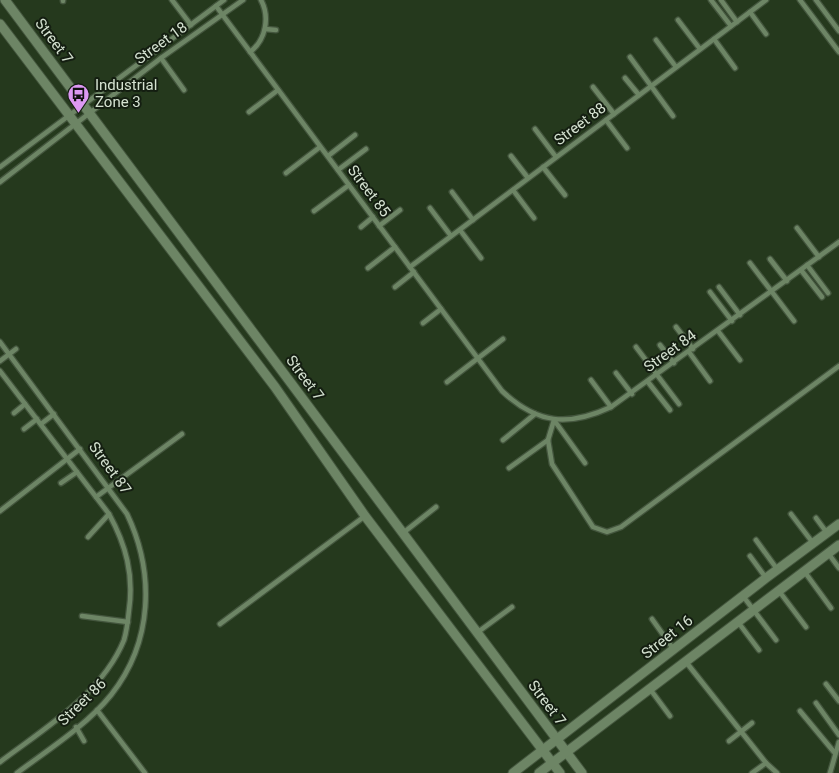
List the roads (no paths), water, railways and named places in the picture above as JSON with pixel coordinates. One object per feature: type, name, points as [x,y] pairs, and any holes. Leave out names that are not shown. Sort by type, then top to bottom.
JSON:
[{"type":"street","name":"Street 7","points":[[5,0],[582,773]]},
{"type":"street","name":"Street 7","points":[[0,24],[275,387],[365,516],[560,773]]},
{"type":"street","name":"Street 16","points":[[513,773],[626,688],[777,569],[839,524]]},
{"type":"street","name":"Street 16","points":[[539,773],[839,545]]},
{"type":"street","points":[[626,688],[635,700]]},
{"type":"lane","points":[[172,0],[191,25]]},
{"type":"lane","name":"Street 18","points":[[0,167],[224,0]]},
{"type":"lane","name":"Street 18","points":[[0,182],[161,58],[243,0]]},
{"type":"lane","points":[[250,52],[259,44],[265,29],[266,15],[261,0]]},
{"type":"lane","points":[[711,0],[730,26]]},
{"type":"lane","points":[[721,0],[737,22]]},
{"type":"lane","name":"Street 88","points":[[410,267],[766,0]]},
{"type":"lane","points":[[800,0],[839,52]]},
{"type":"lane","points":[[816,0],[838,29]]},
{"type":"lane","name":"Street 85","points":[[216,6],[502,391]]},
{"type":"lane","points":[[750,12],[766,34]]},
{"type":"lane","points":[[678,20],[700,49]]},
{"type":"lane","points":[[265,29],[276,30]]},
{"type":"lane","points":[[714,39],[735,68]]},
{"type":"lane","points":[[656,40],[676,67]]},
{"type":"lane","points":[[161,58],[184,90]]},
{"type":"lane","points":[[630,58],[673,116]]},
{"type":"lane","points":[[625,78],[639,96]]},
{"type":"lane","points":[[593,87],[614,114]]},
{"type":"lane","points":[[249,112],[278,90]]},
{"type":"lane","points":[[606,120],[628,148]]},
{"type":"lane","points":[[535,129],[556,157]]},
{"type":"lane","points":[[328,156],[355,135]]},
{"type":"lane","points":[[286,173],[320,147]]},
{"type":"lane","points":[[338,170],[366,149]]},
{"type":"lane","points":[[511,156],[528,178]]},
{"type":"lane","points":[[543,167],[564,195]]},
{"type":"lane","points":[[314,211],[349,185]]},
{"type":"lane","points":[[513,190],[534,218]]},
{"type":"lane","points":[[452,192],[473,220]]},
{"type":"lane","points":[[430,208],[451,236]]},
{"type":"lane","points":[[379,226],[400,210]]},
{"type":"lane","points":[[361,227],[373,217]]},
{"type":"lane","points":[[797,228],[819,257]]},
{"type":"lane","points":[[460,230],[481,258]]},
{"type":"lane","name":"Street 84","points":[[502,391],[517,405],[535,414],[554,420],[576,420],[611,407],[674,364],[839,242]]},
{"type":"lane","points":[[368,268],[395,247]]},
{"type":"lane","points":[[770,258],[786,280]]},
{"type":"lane","points":[[750,263],[794,320]]},
{"type":"lane","points":[[807,265],[828,293]]},
{"type":"lane","points":[[801,270],[822,297]]},
{"type":"lane","points":[[395,287],[414,272]]},
{"type":"lane","points":[[719,287],[740,315]]},
{"type":"lane","points":[[710,292],[732,321]]},
{"type":"lane","points":[[423,323],[441,309]]},
{"type":"lane","points":[[676,327],[710,381]]},
{"type":"lane","points":[[718,331],[740,360]]},
{"type":"lane","points":[[447,382],[503,339]]},
{"type":"lane","name":"Street 87","points":[[0,342],[109,487],[127,514],[137,536],[144,559],[146,599],[142,630]]},
{"type":"lane","points":[[660,345],[674,364]]},
{"type":"lane","points":[[636,347],[678,404]]},
{"type":"lane","points":[[0,361],[16,349]]},
{"type":"lane","points":[[554,420],[548,440],[552,464],[592,527],[607,532],[621,527],[839,366]]},
{"type":"lane","name":"Street 87","points":[[0,371],[109,514],[120,533],[130,573],[132,592],[127,628]]},
{"type":"lane","points":[[616,373],[632,394]]},
{"type":"lane","points":[[591,380],[611,407]]},
{"type":"lane","points":[[648,382],[670,410]]},
{"type":"lane","points":[[14,413],[25,404]]},
{"type":"lane","points":[[41,424],[54,414]]},
{"type":"lane","points":[[503,440],[535,414]]},
{"type":"lane","points":[[24,429],[37,420]]},
{"type":"lane","points":[[554,420],[585,463]]},
{"type":"lane","points":[[96,497],[182,434]]},
{"type":"lane","points":[[509,468],[548,440]]},
{"type":"lane","points":[[0,510],[80,449]]},
{"type":"lane","points":[[61,483],[77,472]]},
{"type":"lane","points":[[404,533],[436,507]]},
{"type":"lane","points":[[88,537],[109,514]]},
{"type":"lane","points":[[791,514],[813,544]]},
{"type":"lane","points":[[220,624],[365,516]]},
{"type":"lane","points":[[816,518],[827,533]]},
{"type":"lane","points":[[756,540],[777,569]]},
{"type":"lane","points":[[828,553],[839,568]]},
{"type":"lane","points":[[750,556],[766,578]]},
{"type":"lane","points":[[804,571],[831,608]]},
{"type":"lane","points":[[778,590],[806,627]]},
{"type":"lane","points":[[743,596],[776,640]]},
{"type":"lane","points":[[478,632],[512,607]]},
{"type":"lane","points":[[82,616],[128,622]]},
{"type":"lane","points":[[652,619],[674,650]]},
{"type":"lane","points":[[738,621],[759,650]]},
{"type":"lane","name":"Street 86","points":[[0,762],[87,693],[114,659],[127,628]]},
{"type":"lane","name":"Street 86","points":[[17,773],[97,710],[124,675],[135,653],[142,630]]},
{"type":"lane","points":[[686,661],[766,763],[776,773]]},
{"type":"lane","points":[[826,684],[839,701]]},
{"type":"lane","points":[[650,689],[670,716]]},
{"type":"lane","points":[[816,703],[839,735]]},
{"type":"lane","points":[[97,710],[146,773]]},
{"type":"lane","points":[[800,711],[834,752]]},
{"type":"lane","points":[[729,741],[752,724]]},
{"type":"lane","points":[[76,727],[84,741]]},
{"type":"lane","points":[[830,773],[834,752],[839,742]]},
{"type":"lane","points":[[752,773],[766,763]]},
{"type":"place","name":"Industrial Zone 3","points":[[79,113]]}]
